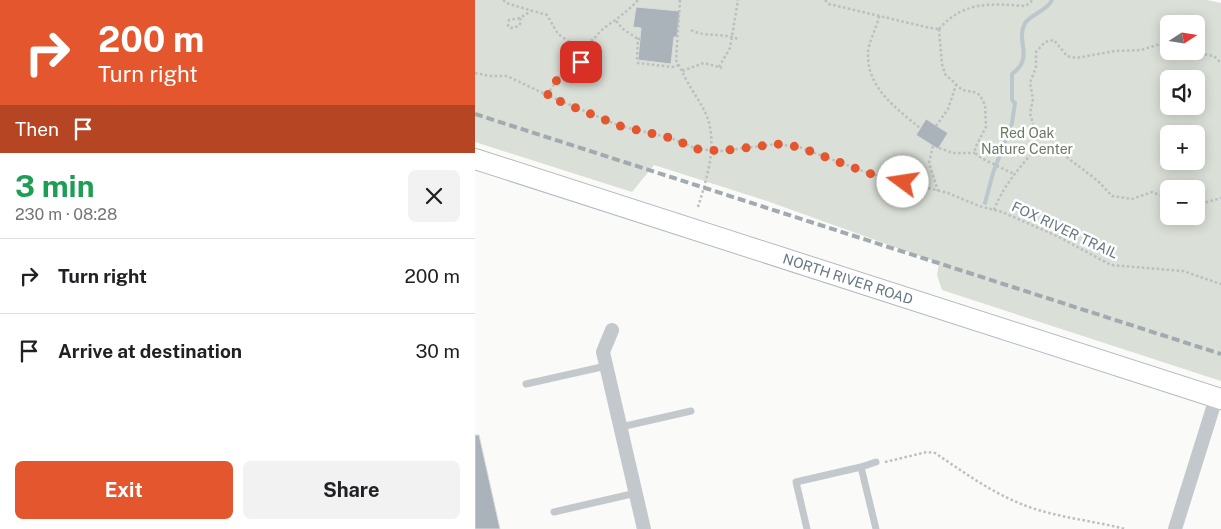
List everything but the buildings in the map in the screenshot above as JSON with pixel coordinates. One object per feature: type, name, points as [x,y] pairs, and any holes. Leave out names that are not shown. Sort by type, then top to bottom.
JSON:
[{"type":"main road","name":"NORTH RIVER ROAD","points":[[475,159],[1219,398]]},
{"type":"street","points":[[612,330],[603,352],[644,529]]},
{"type":"street","points":[[1175,529],[1219,398]]},
{"type":"lane","points":[[526,384],[607,366]]},
{"type":"lane","points":[[621,427],[691,412]]},
{"type":"lane","points":[[807,529],[796,482],[876,462]]},
{"type":"lane","points":[[861,467],[876,529]]},
{"type":"lane","points":[[553,512],[636,493]]},
{"type":"path","points":[[503,0],[547,15],[557,34],[573,44],[590,42],[597,37],[605,26],[616,21],[638,0]]},
{"type":"path","points":[[680,0],[676,60],[708,118],[711,135],[711,151],[698,207]]},
{"type":"path","points":[[682,71],[699,64],[709,63],[721,67],[728,53],[738,0]]},
{"type":"path","points":[[825,0],[829,4],[939,29]]},
{"type":"path","points":[[975,153],[975,148],[987,126],[985,105],[981,95],[962,90],[945,74],[942,64],[939,29],[944,23],[967,8],[1002,4],[1026,6],[1033,0]]},
{"type":"path","points":[[520,18],[519,26],[511,28],[508,26],[509,20],[520,18],[531,11]]},
{"type":"path","points":[[879,16],[867,52],[872,75],[883,96],[921,128]]},
{"type":"path","points":[[616,21],[623,29],[639,39],[638,63],[672,67],[680,65]]},
{"type":"path","points":[[691,30],[706,35],[720,34],[738,39]]},
{"type":"path","points":[[1039,145],[1030,112],[1033,99],[1030,83],[1037,67],[1036,52],[1045,42],[1054,40],[1067,56],[1075,58],[1141,50],[1160,45]]},
{"type":"path","points":[[573,44],[575,65]]},
{"type":"path","points":[[1205,54],[1214,56],[1221,63]]},
{"type":"path","points":[[547,96],[563,70],[581,62]]},
{"type":"path","name":"FOX RIVER TRAIL","points":[[475,73],[489,76],[507,76],[547,96],[631,130],[671,138],[686,146],[711,151],[777,144],[799,147],[868,173],[938,191],[994,210],[1057,236],[1111,265],[1183,271],[1221,284]]},
{"type":"path","points":[[936,126],[948,108],[956,85]]},
{"type":"path","points":[[994,210],[1002,192],[1014,174],[1039,145]]},
{"type":"path","points":[[1039,145],[1064,155],[1098,182],[1112,196],[1131,199],[1152,192],[1160,195]]},
{"type":"path","points":[[933,146],[929,163],[938,191]]},
{"type":"path","points":[[939,148],[953,153],[975,153],[1014,174]]},
{"type":"path","points":[[1205,202],[1221,198]]},
{"type":"path","points":[[876,462],[935,452],[991,490],[1030,507],[1067,518],[1125,529]]},
{"type":"green space","name":"Red Oak Nature Center","points":[[475,0],[1207,0],[1221,3],[1221,381],[942,290],[937,275],[939,263],[767,201],[654,165],[632,192],[475,142]]},
{"type":"waterway","points":[[985,203],[993,173],[1012,123],[1015,103],[1012,100],[1012,74],[1019,68],[1024,55],[1022,37],[1025,23],[1047,7],[1052,0]]},
{"type":"railway","points":[[475,114],[1221,354]]},
{"type":"route","points":[[581,62],[563,70],[547,96],[631,130],[671,138],[686,146],[697,149],[721,151],[777,144],[799,147],[868,173],[903,182]]}]
